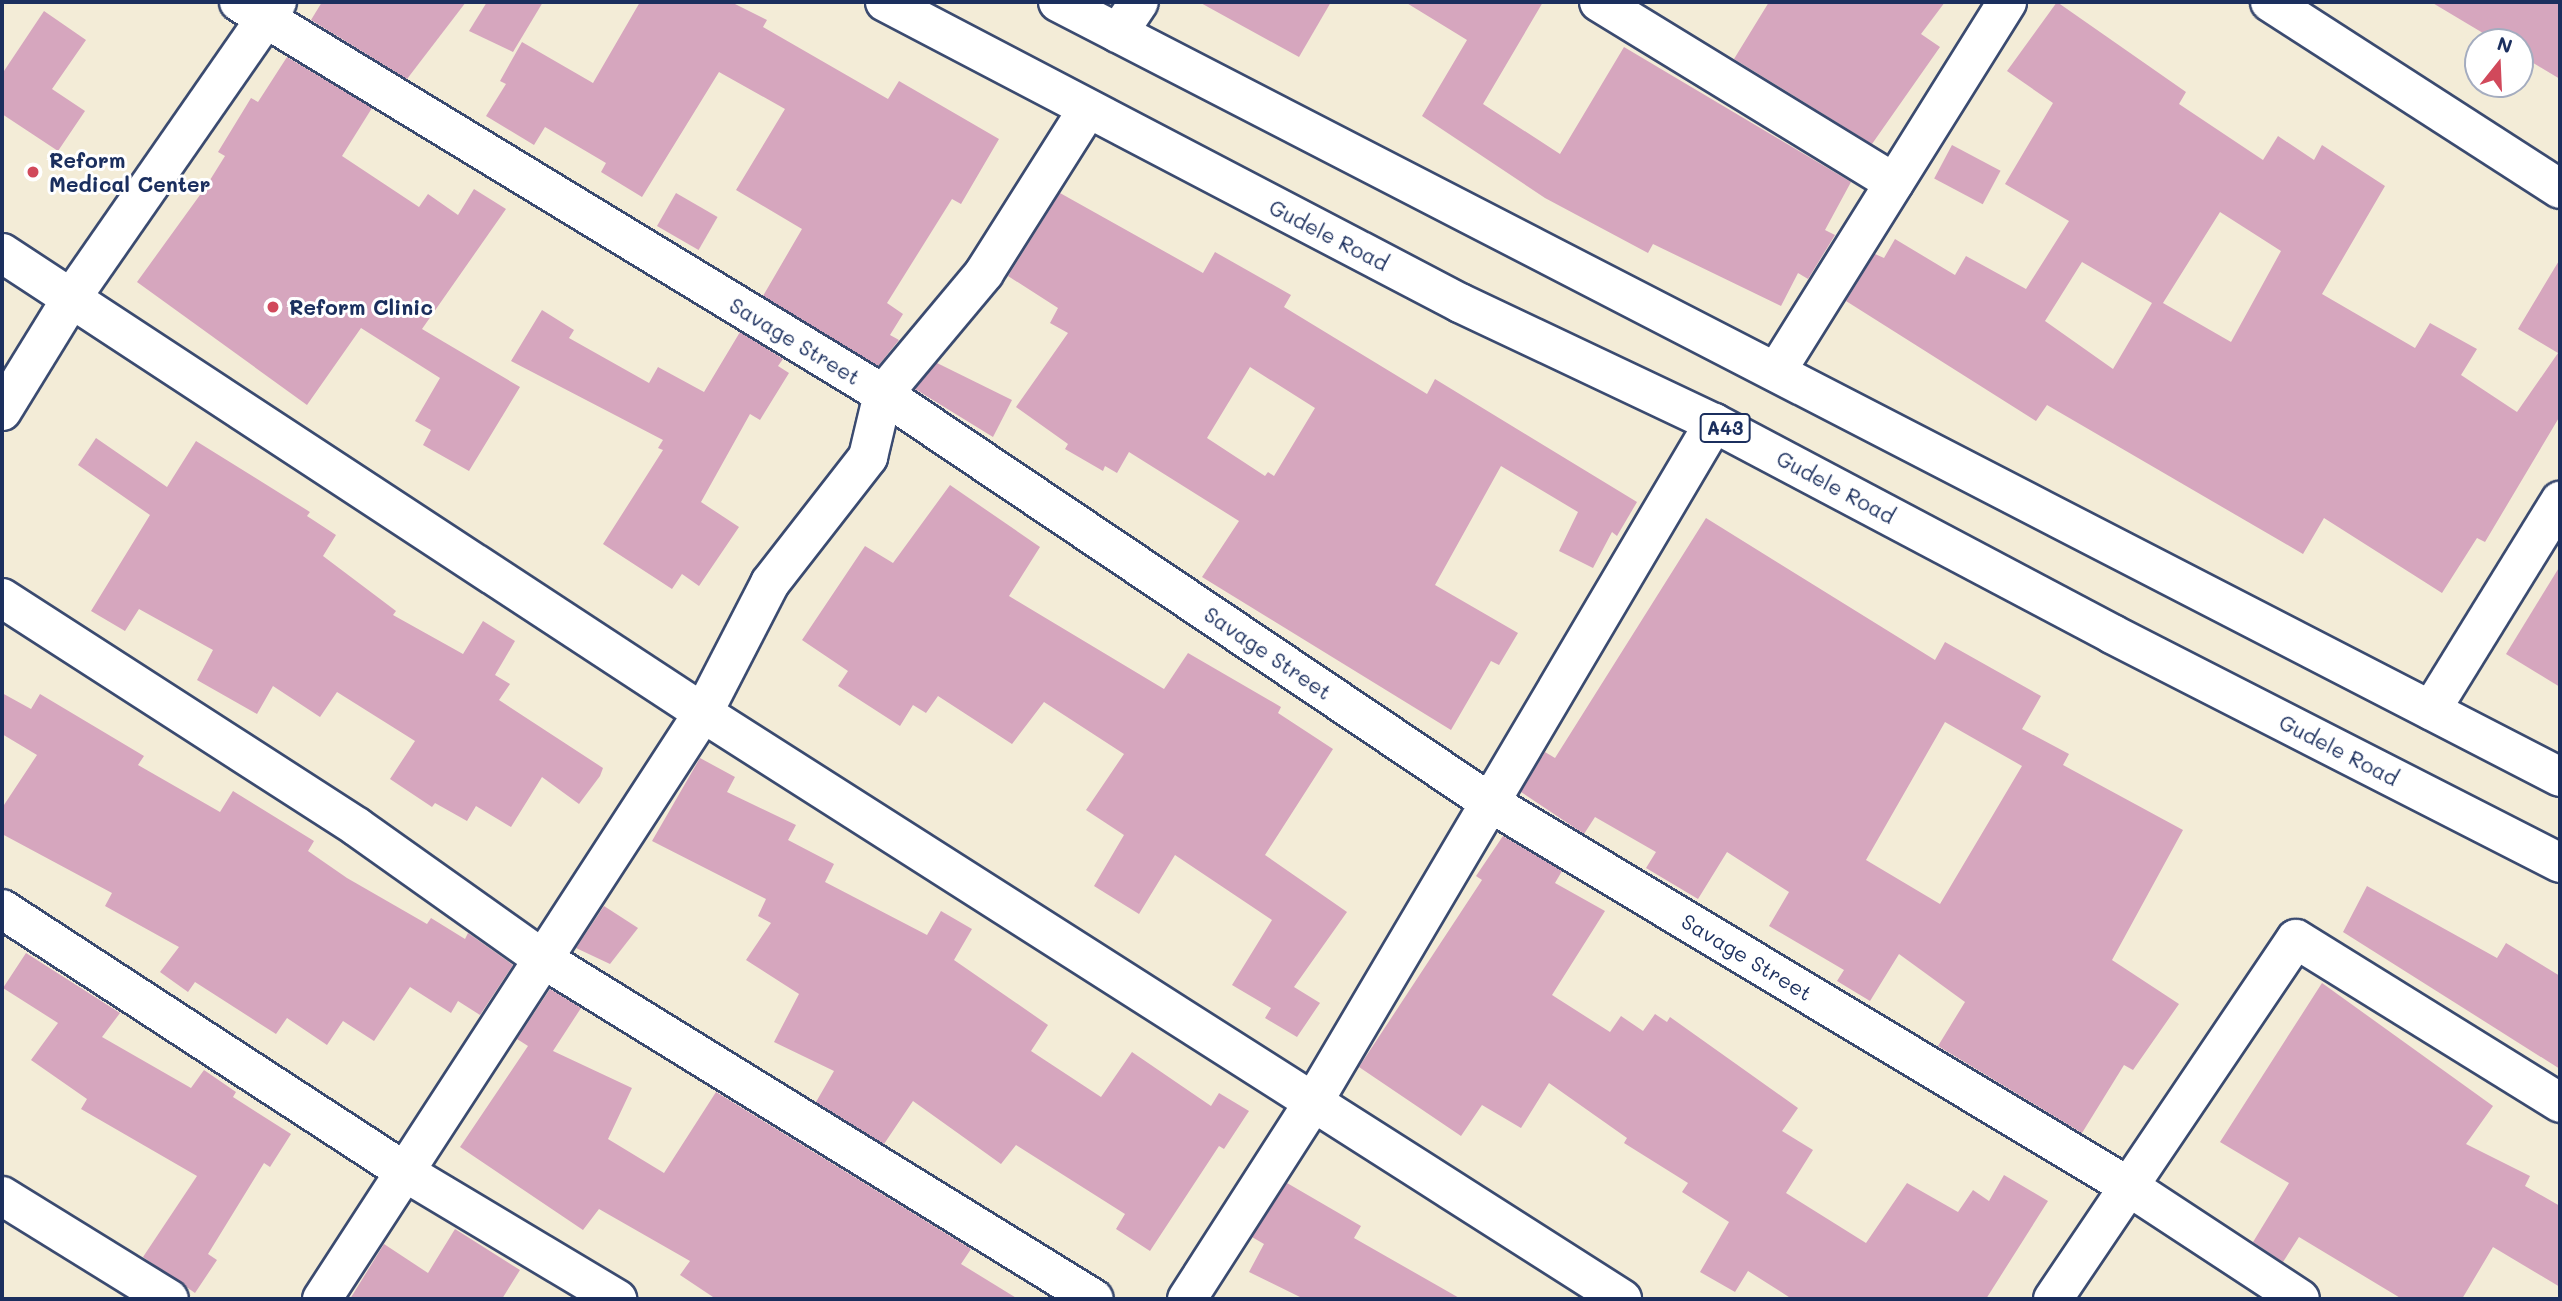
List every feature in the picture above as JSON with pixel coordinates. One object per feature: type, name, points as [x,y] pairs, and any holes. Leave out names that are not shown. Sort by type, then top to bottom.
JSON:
[{"type":"main road","name":"Gudele Road","points":[[885,2],[1460,303],[1714,423],[2112,634],[2560,863]]},
{"type":"main road","points":[[1058,2],[1128,17],[1776,372],[2560,777]]},
{"type":"main road","points":[[1599,2],[1894,183]]},
{"type":"main road","points":[[1776,372],[2007,2]]},
{"type":"main road","points":[[2270,2],[2560,189]]},
{"type":"main road","points":[[2,411],[72,297],[260,7]]},
{"type":"main road","name":"Savage Street","points":[[260,7],[883,394],[1489,802],[2131,1188],[2300,1299]]},
{"type":"main road","points":[[322,1299],[408,1174],[543,959],[703,713],[770,583],[868,457],[883,394],[984,273],[1087,110]]},
{"type":"main road","points":[[2,253],[703,713],[1312,1104],[1622,1299]]},
{"type":"main road","points":[[1187,1299],[1312,1104],[1714,423]]},
{"type":"main road","points":[[2431,710],[2560,501]]},
{"type":"main road","points":[[2,598],[357,827],[543,959],[1094,1299]]},
{"type":"main road","points":[[2,909],[408,1174],[617,1299]]},
{"type":"main road","points":[[2053,1299],[2131,1188],[2296,939],[2560,1103]]},
{"type":"main road","points":[[2,1196],[169,1299]]},
{"type":"building","points":[[322,2],[466,2],[407,79],[311,20]]},
{"type":"building","points":[[487,2],[543,2],[513,52],[469,31]]},
{"type":"building","points":[[640,2],[731,2],[767,20],[763,27],[888,99],[899,81],[999,139],[961,204],[952,199],[887,303],[903,314],[890,335],[899,340],[878,366],[763,296],[802,229],[736,190],[785,109],[719,72],[642,197],[601,172],[606,163],[545,127],[534,145],[486,116],[506,84],[500,81],[522,42],[593,83]]},
{"type":"building","points":[[1199,2],[1331,2],[1299,57]]},
{"type":"building","points":[[1405,2],[1543,2],[1483,104],[1560,154],[1624,47],[1851,182],[1825,230],[1835,235],[1808,279],[1798,273],[1781,306],[1653,244],[1648,253],[1545,198],[1422,116],[1467,40]]},
{"type":"building","points":[[1769,2],[1945,2],[1921,34],[1940,47],[1872,144],[1734,59]]},
{"type":"building","points":[[2057,2],[2186,92],[2179,104],[2263,160],[2278,136],[2314,160],[2322,145],[2385,186],[2322,294],[2415,348],[2430,323],[2477,349],[2461,375],[2517,412],[2558,353],[2518,329],[2560,259],[2560,416],[2485,542],[2477,538],[2442,593],[2324,518],[2303,554],[2047,405],[2036,421],[1846,301],[1875,254],[1884,258],[1895,239],[1955,275],[1966,256],[2026,289],[2069,221],[2005,184],[2053,103],[2007,71]],"holes":[[[2220,212],[2281,251],[2231,342],[2163,303]],[[2082,262],[2152,303],[2113,369],[2045,321]]]},
{"type":"building","points":[[2431,2],[2560,2],[2560,79],[2534,63],[2534,28],[2475,28]]},
{"type":"building","points":[[44,11],[86,40],[52,89],[85,111],[58,151],[2,114],[2,74]]},
{"type":"building","points":[[287,57],[372,108],[342,156],[419,207],[428,194],[458,215],[474,189],[506,209],[422,329],[520,387],[469,471],[423,445],[431,430],[415,421],[440,378],[361,328],[307,405],[137,282],[225,156],[218,152],[251,98],[258,102]]},
{"type":"building","points":[[1952,145],[2001,171],[1983,204],[1934,179]]},
{"type":"building","points":[[676,193],[718,217],[699,250],[657,226]]},
{"type":"building","points":[[1060,193],[1203,273],[1215,252],[1291,295],[1284,307],[1427,394],[1435,379],[1637,502],[1617,536],[1612,532],[1593,568],[1559,551],[1578,512],[1501,466],[1435,585],[1518,633],[1499,665],[1491,661],[1451,730],[1202,577],[1239,521],[1129,452],[1117,473],[1105,466],[1103,471],[1065,449],[1068,444],[1016,407],[1068,333],[1050,323],[1058,308],[1008,276]],"holes":[[[1250,367],[1315,408],[1274,476],[1268,472],[1265,476],[1207,438]]]},
{"type":"building","points":[[542,310],[574,330],[569,338],[649,383],[658,367],[704,392],[740,332],[783,359],[778,366],[789,373],[760,420],[750,414],[701,502],[739,527],[699,586],[682,574],[672,589],[603,544],[663,450],[658,448],[663,440],[511,361]]},
{"type":"building","points":[[937,363],[1012,400],[993,437],[915,389]]},
{"type":"building","points":[[96,438],[167,487],[196,441],[310,512],[307,516],[336,535],[323,556],[396,611],[393,615],[463,654],[483,621],[515,641],[495,675],[510,684],[499,700],[603,768],[600,776],[579,804],[542,777],[511,827],[476,806],[467,821],[435,803],[432,807],[390,779],[415,741],[337,692],[320,717],[273,686],[257,714],[197,680],[213,650],[139,609],[125,631],[91,611],[150,515],[78,465]]},
{"type":"building","points":[[950,485],[1040,547],[1009,596],[1164,689],[1188,653],[1281,707],[1278,713],[1333,749],[1265,855],[1347,912],[1294,987],[1320,1003],[1297,1037],[1265,1018],[1271,1008],[1232,985],[1272,920],[1175,855],[1139,914],[1094,886],[1124,835],[1086,810],[1124,754],[1044,702],[1012,744],[938,696],[926,713],[913,705],[900,726],[838,686],[848,671],[802,640],[865,546],[893,563]]},
{"type":"building","points":[[1706,518],[1935,660],[1945,642],[2041,696],[2022,729],[2069,754],[2063,765],[2183,830],[2112,960],[2179,1004],[2133,1070],[2124,1065],[2082,1133],[1938,1046],[1965,1002],[1899,954],[1870,1001],[1837,981],[1844,970],[1769,926],[1789,892],[1727,852],[1698,899],[1646,868],[1656,852],[1595,817],[1584,834],[1521,792],[1545,752],[1555,758]],"holes":[[[1945,722],[2022,766],[1940,904],[1866,860]]]},
{"type":"building","points":[[2560,566],[2560,687],[2506,654]]},
{"type":"building","points":[[2,693],[31,709],[40,694],[144,756],[138,765],[220,812],[233,791],[314,841],[308,851],[347,878],[427,924],[431,918],[465,939],[468,933],[513,965],[480,1015],[458,1001],[451,1013],[410,987],[374,1041],[343,1021],[327,1045],[287,1018],[276,1034],[195,982],[188,992],[160,972],[179,947],[105,906],[112,893],[2,834],[2,808],[37,755],[2,734]]},
{"type":"building","points":[[700,758],[735,777],[727,792],[796,825],[788,840],[834,864],[825,882],[927,935],[941,911],[972,929],[954,960],[1048,1025],[1031,1051],[1101,1097],[1132,1052],[1211,1106],[1219,1093],[1249,1111],[1224,1149],[1219,1146],[1150,1251],[1116,1229],[1125,1214],[1016,1145],[1001,1164],[913,1101],[884,1144],[816,1102],[834,1071],[774,1042],[799,994],[746,960],[771,923],[758,916],[766,899],[652,841]]},
{"type":"building","points":[[1503,836],[1562,871],[1555,883],[1605,911],[1552,995],[1610,1032],[1621,1016],[1643,1031],[1655,1014],[1667,1022],[1670,1017],[1798,1108],[1782,1131],[1813,1150],[1786,1193],[1866,1243],[1907,1183],[1958,1212],[1973,1190],[1989,1201],[2004,1175],[2048,1201],[1986,1299],[1792,1299],[1748,1271],[1735,1292],[1700,1272],[1729,1222],[1682,1192],[1688,1183],[1624,1143],[1627,1138],[1549,1083],[1521,1128],[1482,1105],[1461,1136],[1359,1067],[1482,880],[1476,876]]},
{"type":"building","points":[[2367,886],[2497,958],[2506,943],[2560,976],[2560,1069],[2343,932]]},
{"type":"building","points":[[604,906],[638,928],[610,964],[576,948]]},
{"type":"building","points":[[26,953],[120,1013],[102,1037],[191,1088],[204,1070],[236,1092],[233,1097],[291,1134],[270,1167],[264,1163],[208,1254],[217,1260],[195,1293],[143,1257],[197,1176],[81,1109],[87,1099],[31,1060],[58,1023],[3,988]]},
{"type":"building","points":[[2322,983],[2493,1106],[2466,1144],[2530,1176],[2525,1186],[2560,1206],[2560,1287],[2493,1247],[2462,1299],[2402,1299],[2299,1237],[2283,1262],[2253,1242],[2289,1183],[2220,1142]]},
{"type":"building","points":[[550,989],[581,1008],[553,1051],[632,1088],[608,1139],[664,1173],[716,1092],[971,1249],[961,1264],[1018,1299],[716,1299],[680,1275],[690,1261],[599,1209],[583,1230],[460,1147],[528,1046],[517,1039]]},
{"type":"building","points":[[1287,1183],[1361,1226],[1354,1238],[1461,1299],[1304,1299],[1249,1272],[1264,1244],[1252,1237]]},
{"type":"building","points":[[455,1229],[520,1270],[502,1299],[350,1299],[384,1244],[428,1273]]},
{"type":"place","name":"Reform Medical Center","points":[[33,172]]},
{"type":"place","name":"Reform Clinic","points":[[273,307]]}]
